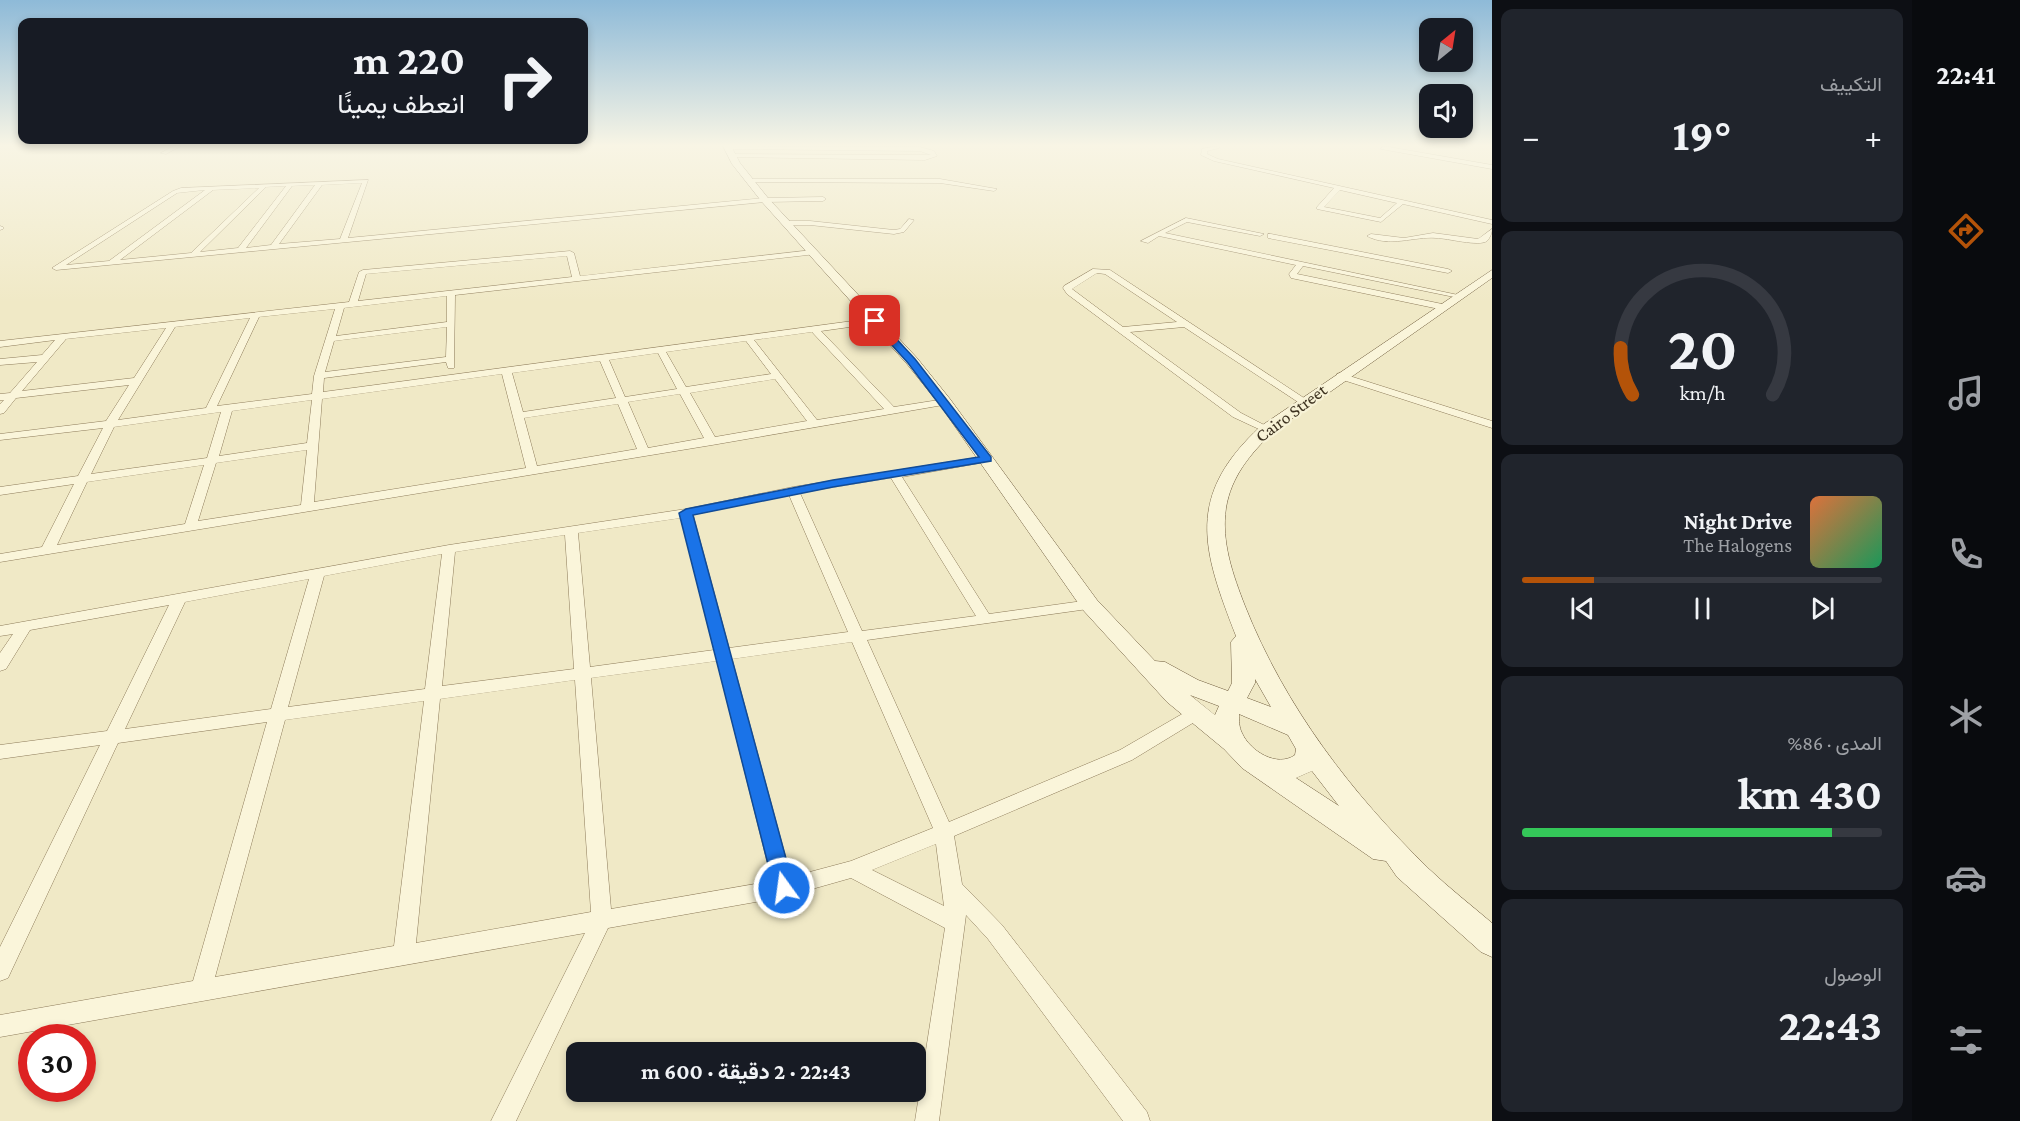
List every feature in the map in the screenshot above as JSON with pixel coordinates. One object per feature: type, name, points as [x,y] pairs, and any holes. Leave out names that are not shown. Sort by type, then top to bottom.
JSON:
[{"type":"main road","points":[[765,200],[912,361],[945,402],[1090,605],[1174,696],[1233,742]]},
{"type":"main road","name":"Cairo Street","points":[[1417,876],[1356,808],[1302,738],[1262,673],[1240,625],[1218,555],[1217,511],[1219,496],[1230,471],[1246,448],[1267,429],[1340,376],[1492,273]]},
{"type":"main road","name":"Cairo Street","points":[[1240,625],[1244,683],[1233,701],[1226,720],[1233,742],[1251,761],[1337,818],[1417,876],[1492,942]]},
{"type":"main road","points":[[1135,652],[1178,680],[1233,701],[1302,738],[1309,754],[1303,764],[1289,769],[1271,768],[1251,761]]},
{"type":"street","points":[[165,198],[56,268],[765,200],[823,199]]},
{"type":"street","points":[[109,264],[197,198]]},
{"type":"street","points":[[192,256],[251,198]]},
{"type":"street","points":[[240,251],[279,198]]},
{"type":"street","points":[[273,247],[309,198]]},
{"type":"street","points":[[343,241],[360,198]]},
{"type":"street","points":[[1328,198],[1319,208],[1381,220],[1403,201]]},
{"type":"street","points":[[1391,198],[1492,222]]},
{"type":"street","points":[[786,223],[810,223],[894,232],[902,231],[910,220]]},
{"type":"street","points":[[1145,241],[1186,220],[1260,234]]},
{"type":"street","points":[[1371,236],[1398,240],[1433,235],[1478,241],[1485,239],[1486,235],[1492,231]]},
{"type":"street","points":[[1158,234],[1459,296]]},
{"type":"street","points":[[1271,236],[1448,271],[1440,278]]},
{"type":"street","points":[[0,344],[813,252]]},
{"type":"street","points":[[353,304],[363,272],[570,253],[577,279]]},
{"type":"street","points":[[1302,263],[1293,275],[1443,307]]},
{"type":"street","points":[[1267,429],[1237,415],[1067,288],[1096,271],[1105,272],[1305,402]]},
{"type":"street","points":[[1407,299],[1432,283]]},
{"type":"street","points":[[451,293],[452,378]]},
{"type":"street","points":[[307,507],[319,376],[340,306]]},
{"type":"street","points":[[210,411],[256,315]]},
{"type":"street","points":[[0,437],[210,411],[875,321]]},
{"type":"street","points":[[330,339],[452,324]]},
{"type":"street","points":[[1122,330],[1185,324]]},
{"type":"street","points":[[47,550],[110,424],[172,325]]},
{"type":"street","points":[[814,329],[892,411]]},
{"type":"street","points":[[0,411],[63,337]]},
{"type":"street","points":[[747,337],[815,424]]},
{"type":"street","points":[[660,349],[712,442]]},
{"type":"street","points":[[0,362],[46,357]]},
{"type":"street","points":[[603,357],[644,453]]},
{"type":"street","points":[[319,376],[451,359]]},
{"type":"street","points":[[506,370],[533,471]]},
{"type":"street","points":[[519,416],[778,376]]},
{"type":"street","points":[[1340,376],[1492,425]]},
{"type":"street","points":[[0,397],[137,381]]},
{"type":"street","points":[[0,558],[945,402]]},
{"type":"street","points":[[190,528],[228,408]]},
{"type":"street","points":[[0,491],[311,446]]},
{"type":"street","points":[[0,631],[317,575],[448,549],[686,513],[793,491],[987,459]]},
{"type":"street","points":[[894,473],[985,619]]},
{"type":"street","points":[[793,491],[944,832],[956,923],[927,1121]]},
{"type":"street","points":[[686,513],[784,888]]},
{"type":"street","points":[[503,1121],[602,920],[571,529]]},
{"type":"street","points":[[404,954],[448,549]]},
{"type":"street","points":[[201,990],[317,575]]},
{"type":"street","points":[[0,970],[179,598]]},
{"type":"street","points":[[0,752],[1090,605]]},
{"type":"street","points":[[0,665],[25,627]]},
{"type":"street","points":[[0,1026],[784,888],[852,869],[1126,755],[1195,714]]},
{"type":"street","points":[[852,869],[956,923]]},
{"type":"street","points":[[953,888],[994,932],[1138,1121]]},
{"type":"route","points":[[784,888],[686,513],[793,491],[987,459],[912,361],[875,321]]}]
